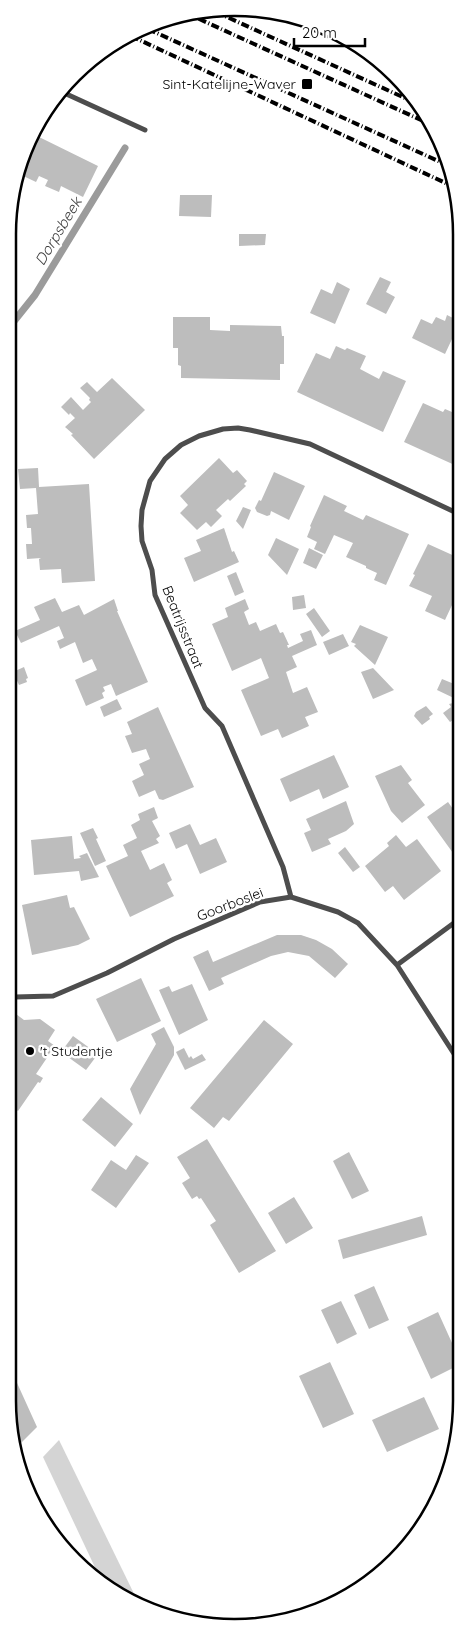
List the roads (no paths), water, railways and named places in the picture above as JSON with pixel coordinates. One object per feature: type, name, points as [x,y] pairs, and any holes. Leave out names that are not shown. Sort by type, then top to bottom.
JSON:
[{"type":"street","points":[[67,94],[146,130]]},
{"type":"street","name":"Beatrijsstraat","points":[[291,897],[283,867],[222,726],[205,708],[155,595],[152,570],[142,541],[141,526],[142,510],[150,481],[165,459],[180,445],[199,436],[223,429],[238,428],[310,444],[453,511]]},
{"type":"street","name":"Goorboslei","points":[[16,997],[53,996],[107,973],[174,939],[260,902],[291,897],[338,912],[358,923],[397,965],[453,1052]]},
{"type":"street","points":[[397,965],[453,924]]},
{"type":"waterway","name":"Dorpsbeek","points":[[16,319],[35,295],[125,148]]},
{"type":"railway","points":[[226,17],[405,98]]},
{"type":"railway","points":[[199,19],[421,120]]},
{"type":"railway","points":[[154,32],[440,162]]},
{"type":"railway","points":[[138,39],[447,184]]},
{"type":"place","name":"Sint-Katelijne-Waver","points":[[307,84]]},
{"type":"place","name":"'t Studentje","points":[[30,1051]]}]
